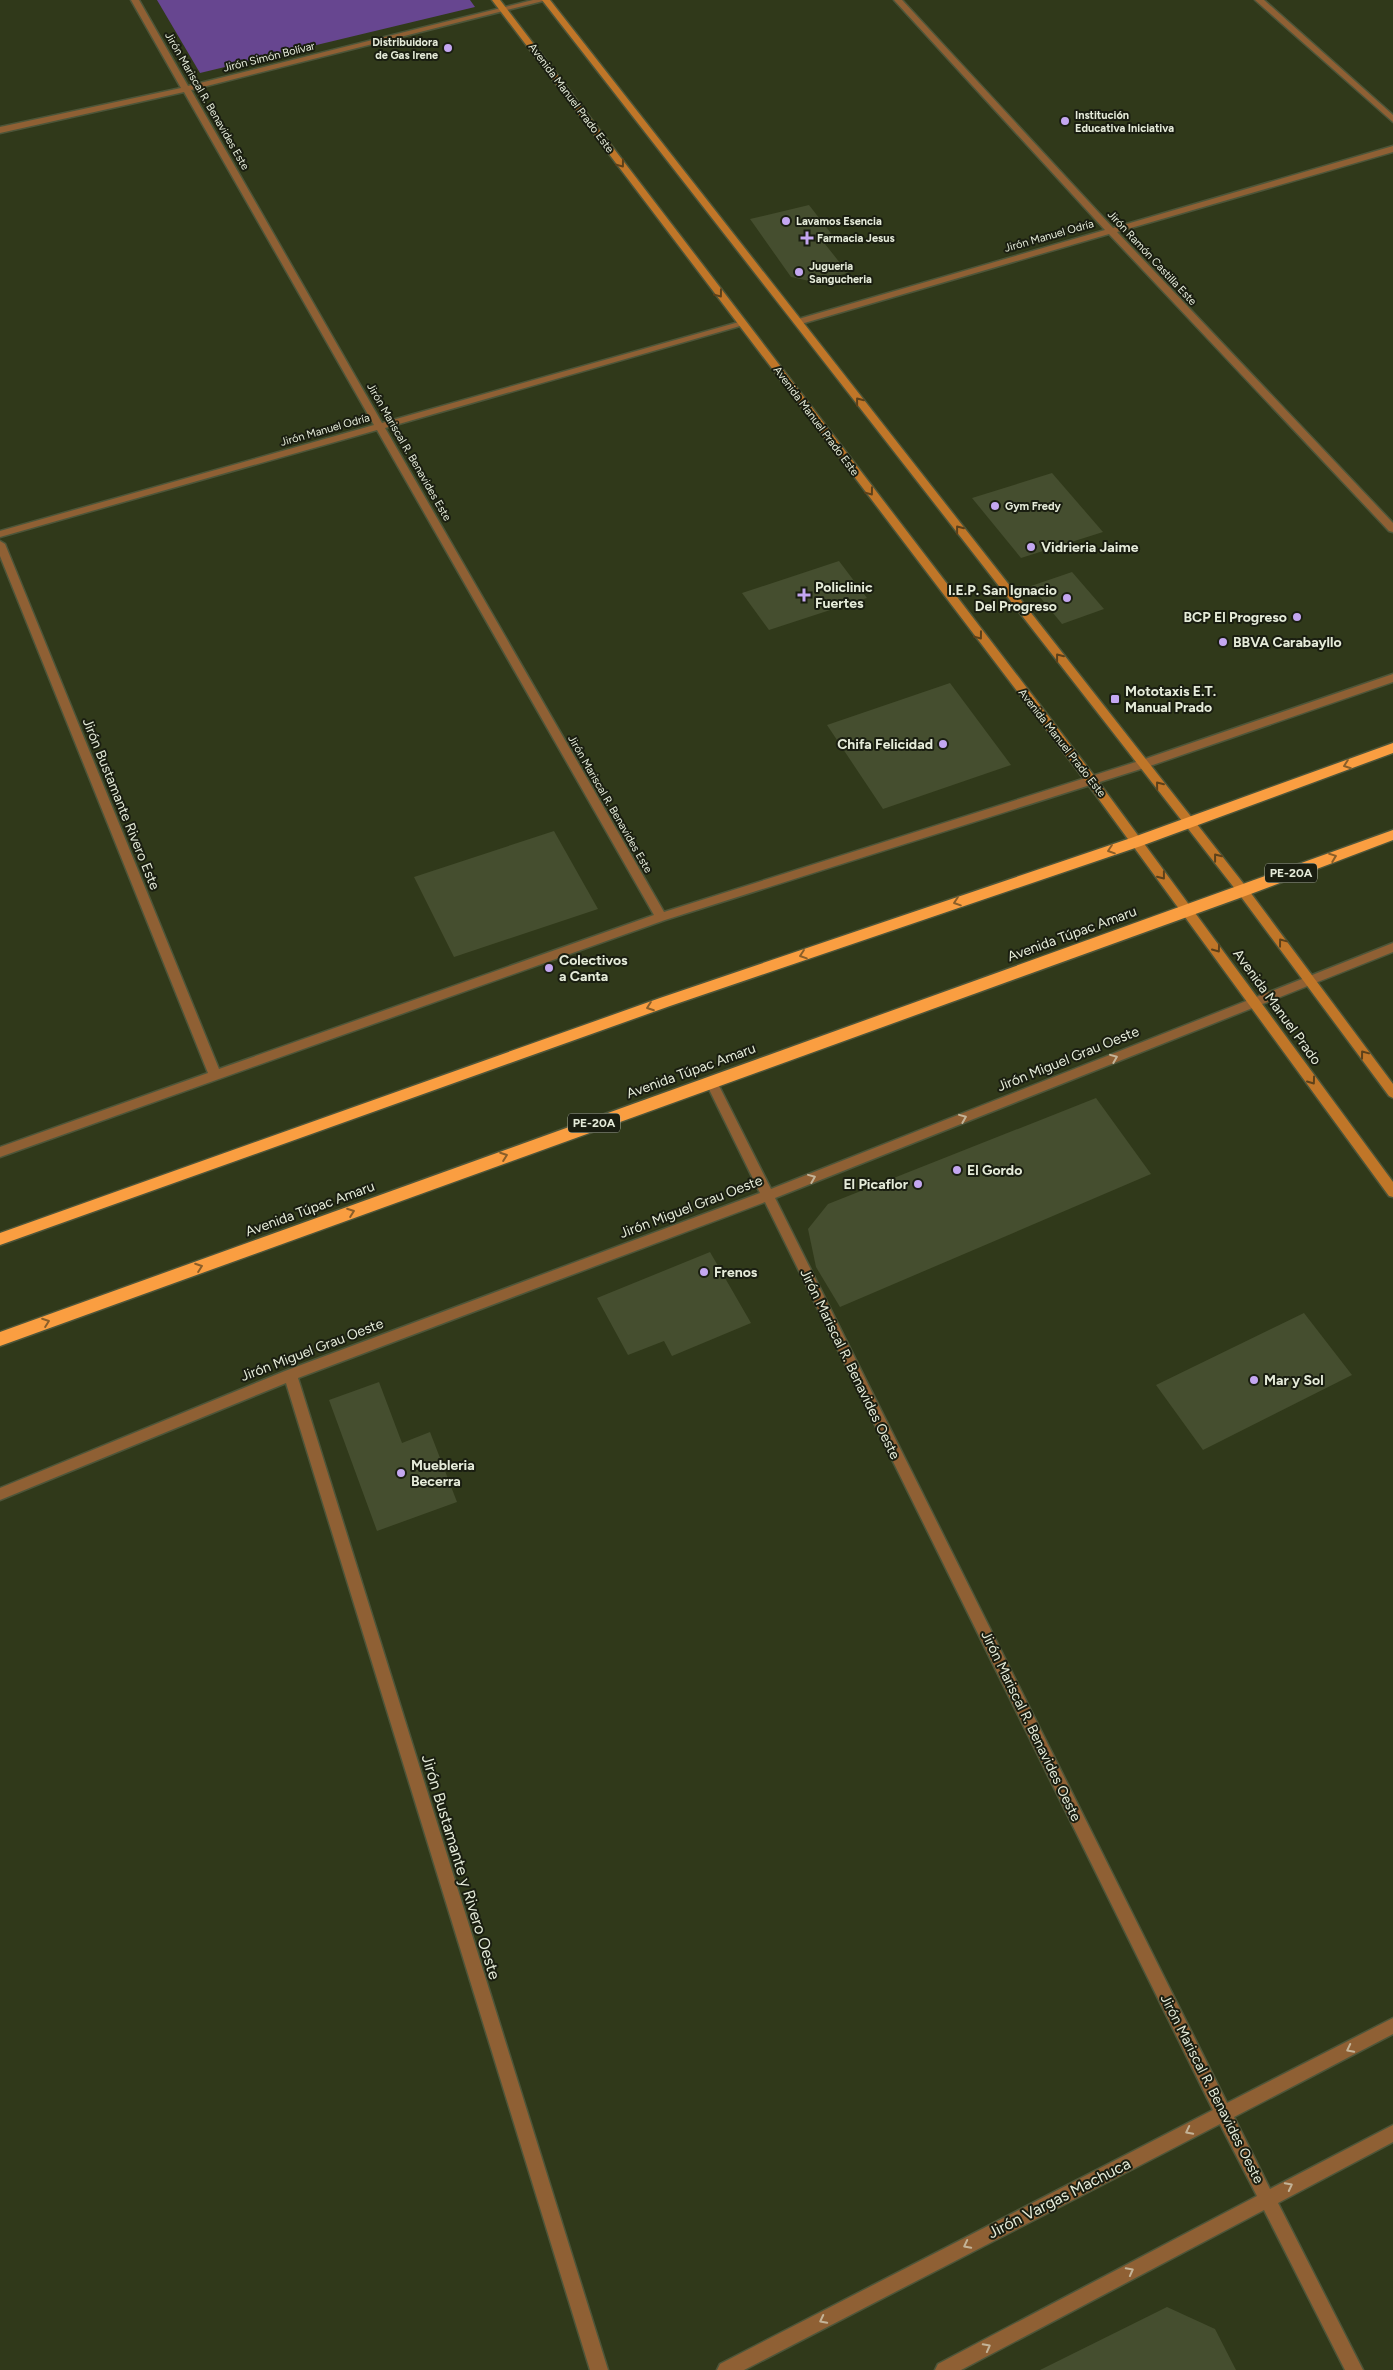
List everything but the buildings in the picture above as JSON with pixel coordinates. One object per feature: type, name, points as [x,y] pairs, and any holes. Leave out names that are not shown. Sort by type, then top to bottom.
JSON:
[{"type":"highway","points":[[0,1239],[665,1002],[1136,842],[1393,748]]},
{"type":"highway","name":"Avenida Túpac Amaru","points":[[0,1339],[711,1081],[1243,891],[1393,834]]},
{"type":"street","name":"Jirón Mariscal R. Benavides Este","points":[[135,0],[661,917]]},
{"type":"street","name":"Avenida Manuel Prado Este","points":[[496,0],[1091,780],[1136,842]]},
{"type":"street","name":"Jirón Simón Bolívar","points":[[0,130],[186,89],[544,0]]},
{"type":"street","points":[[544,0],[1190,822],[1311,981],[1393,1093]]},
{"type":"street","name":"Jirón Ramón Castilla Este","points":[[898,0],[1111,231],[1393,529]]},
{"type":"street","points":[[1259,0],[1393,120]]},
{"type":"street","name":"Jirón Manuel Odría","points":[[798,322],[1393,149]]},
{"type":"street","name":"Jirón Manuel Odría","points":[[0,534],[742,324]]},
{"type":"street","name":"Jirón Bustamante Rivero Este","points":[[0,544],[215,1075]]},
{"type":"street","points":[[0,1152],[661,917],[1143,764],[1393,678]]},
{"type":"street","name":"Avenida Manuel Prado","points":[[1136,842],[1188,910],[1393,1192]]},
{"type":"street","name":"Jirón Miguel Grau Oeste","points":[[0,1494],[290,1375],[767,1196],[1393,947]]},
{"type":"street","name":"Jirón Mariscal R. Benavides Oeste","points":[[711,1081],[1223,2114],[1354,2370]]},
{"type":"street","name":"Jirón Bustamante y Rivero Oeste","points":[[290,1375],[599,2370]]},
{"type":"street","name":"Jirón Vargas Machuca","points":[[726,2370],[1393,2026]]},
{"type":"street","points":[[944,2370],[1393,2133]]},
{"type":"shaded area","points":[[157,0],[470,0],[475,7],[200,73]]},
{"type":"place","name":"Distribuidora de Gas Irene","points":[[448,48]]},
{"type":"place","name":"Institución Educativa Iniciativa","points":[[1065,121]]},
{"type":"place","name":"Lavamos Esencia","points":[[786,221]]},
{"type":"place","name":"Farmacia Jesus","points":[[807,238]]},
{"type":"place","name":"Jugueria Sangucheria","points":[[799,272]]},
{"type":"place","name":"Gym Fredy","points":[[995,506]]},
{"type":"place","name":"Vidrieria Jaime","points":[[1031,547]]},
{"type":"place","name":"Policlinic Fuertes","points":[[804,595]]},
{"type":"place","name":"I.E.P. San Ignacio Del Progreso","points":[[1067,598]]},
{"type":"place","name":"BCP El Progreso","points":[[1297,617]]},
{"type":"place","name":"BBVA Carabayllo","points":[[1223,642]]},
{"type":"place","name":"Mototaxis E.T. Manual Prado","points":[[1115,699]]},
{"type":"place","name":"Chifa Felicidad","points":[[943,744]]},
{"type":"place","name":"Colectivos a Canta","points":[[549,968]]},
{"type":"place","name":"El Gordo","points":[[957,1170]]},
{"type":"place","name":"El Picaflor","points":[[918,1184]]},
{"type":"place","name":"Frenos","points":[[704,1272]]},
{"type":"place","name":"Mar y Sol","points":[[1254,1380]]},
{"type":"place","name":"Muebleria Becerra","points":[[401,1473]]}]
